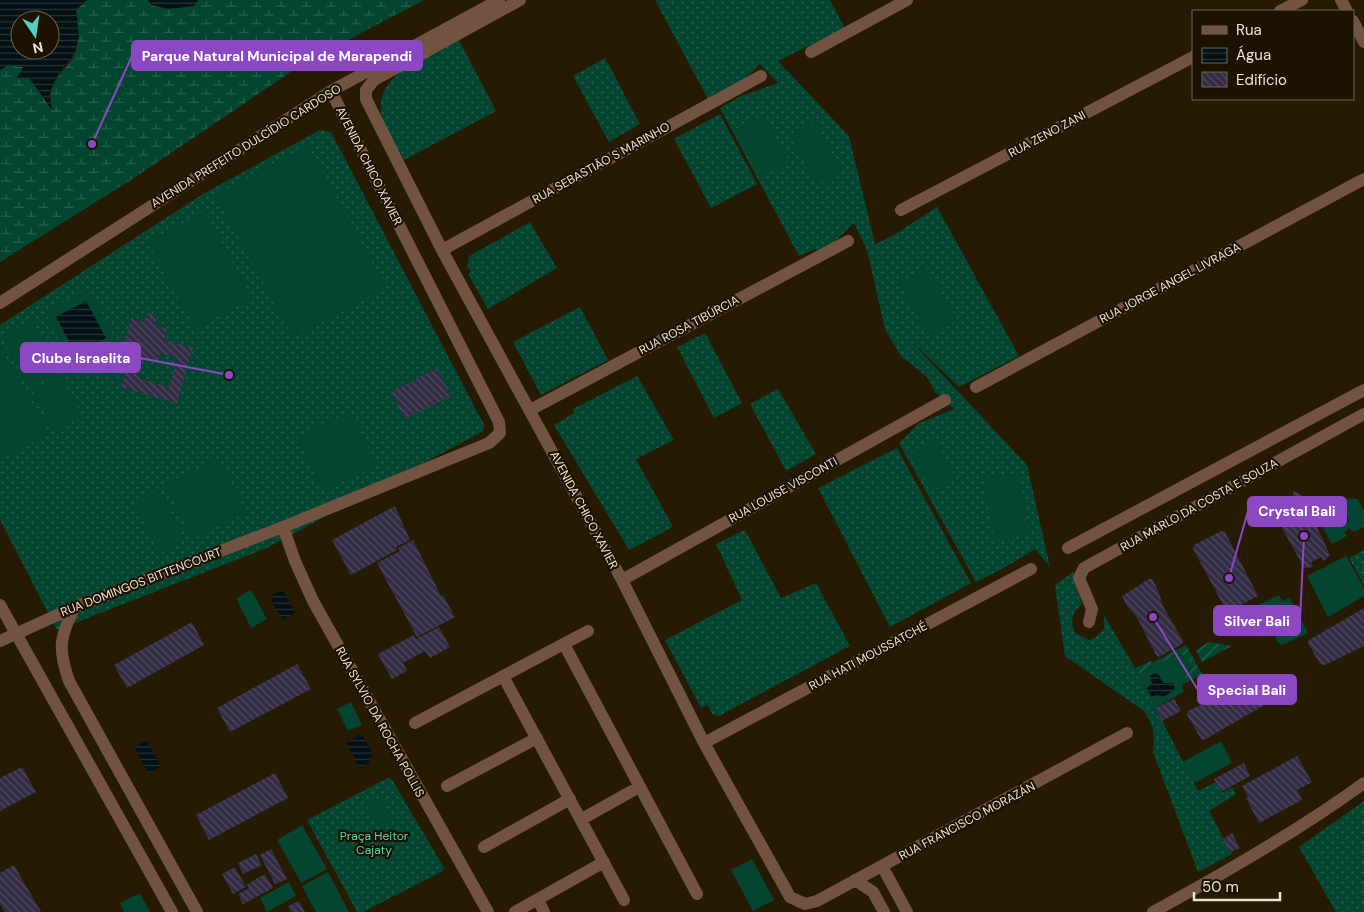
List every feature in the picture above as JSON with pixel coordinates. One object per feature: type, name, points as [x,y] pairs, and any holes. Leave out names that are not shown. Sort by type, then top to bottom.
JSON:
[{"type":"street","name":"AVENIDA PREFEITO DULCÍDIO CARDOSO","points":[[0,303],[331,91],[499,0]]},
{"type":"street","name":"AVENIDA CHICO XAVIER","points":[[520,0],[374,80],[366,90],[366,99],[442,250],[622,580],[704,743],[790,897],[804,904]]},
{"type":"street","points":[[811,52],[907,0]]},
{"type":"street","points":[[1282,10],[1302,0]]},
{"type":"street","points":[[1354,23],[1364,42]]},
{"type":"street","name":"RUA ZENO ZANI","points":[[901,210],[1192,58]]},
{"type":"street","name":"RUA SEBASTIÃO S MARINHO","points":[[442,250],[761,76]]},
{"type":"street","name":"AVENIDA CHICO XAVIER","points":[[284,527],[489,443],[500,433],[499,422],[331,91]]},
{"type":"street","name":"RUA JORGE ANGEL LIVRAGA","points":[[976,387],[1364,179]]},
{"type":"street","name":"RUA ROSA TIBÚRCIA","points":[[530,410],[848,240]]},
{"type":"street","name":"RUA MARLO DA COSTA E SOUZA","points":[[1068,548],[1364,390]]},
{"type":"street","name":"RUA LOUISE VISCONTI","points":[[622,580],[945,400]]},
{"type":"street","name":"RUA MARLO DA COSTA E SOUZA","points":[[1089,622],[1092,609],[1079,578],[1084,568],[1364,414]]},
{"type":"street","name":"RUA DOMINGOS BITTENCOURT","points":[[0,641],[75,607],[284,527]]},
{"type":"street","name":"RUA SYLVIO DA ROCHA POLLIS","points":[[284,527],[295,561],[312,601],[488,912]]},
{"type":"street","name":"RUA HATI MOUSSATCHÉ","points":[[704,743],[1031,569]]},
{"type":"street","points":[[0,605],[172,912]]},
{"type":"street","points":[[75,607],[64,628],[60,645],[62,662],[69,681],[197,912]]},
{"type":"street","points":[[415,723],[588,631]]},
{"type":"street","points":[[564,644],[698,894]]},
{"type":"street","points":[[503,676],[582,819],[624,900]]},
{"type":"street","name":"RUA FRANCISCO MORAZÁN","points":[[804,904],[817,901],[1127,733]]},
{"type":"street","points":[[447,786],[537,738]]},
{"type":"street","points":[[1153,912],[1224,872],[1338,802],[1364,783]]},
{"type":"street","points":[[582,819],[639,787]]},
{"type":"street","points":[[484,847],[570,799]]},
{"type":"street","points":[[515,912],[604,862]]},
{"type":"street","points":[[882,866],[907,912]]},
{"type":"street","points":[[856,880],[873,892],[884,912]]},
{"type":"street","points":[[538,900],[544,912]]},
{"type":"green space","points":[[87,0],[148,0],[151,5],[194,6],[198,0],[424,0],[304,63],[134,178],[0,262],[0,70],[8,65],[23,67],[52,109],[51,90],[57,78],[71,61],[77,48],[76,10]]},
{"type":"green space","points":[[655,0],[830,0],[845,28],[778,61],[849,136],[875,244],[894,235],[937,207],[1019,356],[959,387],[908,338],[1027,465],[1050,567],[1035,549],[976,582],[899,443],[919,423],[954,409],[935,392],[927,377],[901,356],[885,329],[867,250],[854,223],[827,249],[819,253],[815,249],[799,256],[720,108],[741,96],[778,83],[760,64],[744,80],[708,99]]},
{"type":"green space","points":[[458,38],[496,111],[404,160],[383,123],[381,106],[384,92],[403,69],[430,52]]},
{"type":"green space","points":[[605,58],[640,124],[609,142],[573,76]]},
{"type":"green space","points":[[720,114],[757,184],[711,208],[674,139]]},
{"type":"green space","points":[[763,115],[790,162],[761,178],[734,131]]},
{"type":"green space","points":[[815,121],[842,172],[817,186],[789,135]]},
{"type":"green space","points":[[320,130],[331,132],[484,425],[483,431],[267,548],[57,630],[0,520],[0,325],[203,194]]},
{"type":"green space","points":[[308,145],[386,288],[293,338],[215,195]]},
{"type":"green space","points":[[205,211],[252,298],[195,329],[147,242]]},
{"type":"green space","points":[[530,222],[557,268],[488,309],[468,274],[471,272],[467,266],[469,256]]},
{"type":"green space","points":[[927,267],[957,320],[928,336],[899,283]]},
{"type":"green space","points":[[89,289],[118,344],[73,367],[45,311]]},
{"type":"green space","points":[[580,307],[608,360],[541,395],[513,342]]},
{"type":"green space","points":[[32,320],[59,372],[29,388],[1,336]]},
{"type":"green space","points":[[705,333],[742,403],[714,418],[677,347]]},
{"type":"green space","points":[[0,346],[49,433],[0,460]]},
{"type":"green space","points":[[60,375],[82,416],[54,431],[32,390]]},
{"type":"green space","points":[[637,376],[674,440],[636,459],[673,527],[629,550],[554,425],[574,413],[573,409]]},
{"type":"green space","points":[[778,389],[816,454],[786,471],[750,404]]},
{"type":"green space","points":[[351,412],[376,466],[322,491],[297,437]]},
{"type":"green space","points":[[936,440],[956,479],[931,491],[911,453]]},
{"type":"green space","points":[[897,448],[971,583],[890,627],[818,488]]},
{"type":"green space","points":[[218,458],[246,513],[193,539],[165,485]]},
{"type":"green space","points":[[1019,472],[1029,535],[994,541],[984,478]]},
{"type":"green space","points":[[159,489],[185,540],[160,553],[134,502]]},
{"type":"green space","points":[[1348,498],[1357,499],[1364,510],[1364,527],[1354,532],[1349,528],[1344,532],[1347,536],[1332,544],[1316,516]]},
{"type":"green space","points":[[745,530],[781,598],[816,583],[850,646],[719,716],[713,715],[707,705],[701,708],[665,640],[742,600],[716,544]]},
{"type":"green space","points":[[1364,550],[1364,585],[1349,558]]},
{"type":"green space","points":[[1346,556],[1364,588],[1364,596],[1328,617],[1307,576]]},
{"type":"green space","points":[[1073,572],[1082,604],[1076,611],[1072,621],[1076,634],[1089,640],[1096,637],[1104,629],[1104,615],[1135,668],[1198,791],[1216,782],[1222,793],[1232,787],[1236,794],[1209,811],[1232,854],[1198,872],[1153,752],[1153,730],[1144,711],[1065,656],[1055,585]]},
{"type":"green space","points":[[251,590],[267,619],[251,628],[236,598]]},
{"type":"green space","points":[[1279,595],[1282,601],[1290,598],[1308,633],[1282,645],[1278,643],[1270,626],[1263,629],[1252,608]]},
{"type":"green space","points":[[1209,642],[1232,646],[1202,662],[1196,650]]},
{"type":"green space","points":[[1186,645],[1202,674],[1186,683],[1184,677],[1190,672],[1191,666],[1182,655],[1177,655],[1138,674],[1135,668],[1151,661],[1152,663]]},
{"type":"green space","points":[[1177,655],[1186,657],[1190,665],[1190,670],[1184,677],[1186,683],[1182,685],[1184,692],[1155,708],[1138,674]]},
{"type":"green space","points":[[351,702],[362,725],[348,731],[337,709]]},
{"type":"green space","points":[[1221,741],[1232,763],[1194,783],[1183,762]]},
{"type":"green space","name":"Praça Heitor Cajaty","points":[[391,778],[444,868],[443,871],[363,912],[357,912],[307,820]]},
{"type":"green space","points":[[381,798],[392,820],[378,827],[366,805]]},
{"type":"green space","points":[[1364,801],[1364,912],[1336,912],[1299,847]]},
{"type":"green space","points":[[302,825],[327,869],[301,883],[277,840]]},
{"type":"green space","points":[[752,859],[774,900],[753,911],[731,870]]},
{"type":"green space","points":[[328,872],[349,912],[316,912],[302,886]]},
{"type":"green space","points":[[289,882],[296,896],[267,912],[260,898]]},
{"type":"green space","points":[[140,893],[150,912],[124,912],[120,903]]},
{"type":"water","points":[[0,0],[87,0],[76,10],[79,36],[74,54],[58,74],[49,94],[52,110],[30,79],[17,78],[23,67],[8,65],[0,70]]},
{"type":"water","points":[[148,0],[198,0],[194,6],[168,9],[151,5]]},
{"type":"water","points":[[86,301],[106,338],[76,354],[56,317]]},
{"type":"water","points":[[1333,507],[1334,509],[1344,509],[1349,522],[1340,527],[1334,520],[1324,522],[1320,514]]},
{"type":"water","points":[[283,590],[295,613],[282,620],[269,596]]},
{"type":"water","points":[[1287,608],[1291,608],[1300,621],[1297,624],[1298,631],[1286,636],[1281,630],[1288,619]]},
{"type":"water","points":[[1155,673],[1159,675],[1163,683],[1173,683],[1175,689],[1164,697],[1157,695],[1151,697],[1147,688],[1152,684],[1150,676]]},
{"type":"water","points":[[362,734],[374,756],[369,758],[369,763],[360,768],[346,743]]},
{"type":"water","points":[[147,740],[161,767],[148,773],[134,747]]},
{"type":"building","points":[[147,313],[158,316],[155,325],[167,329],[164,340],[193,348],[177,403],[121,387],[130,357],[121,354],[131,318],[144,322]],"holes":[[[160,353],[178,358],[169,387],[138,378],[143,358],[157,362]]]},
{"type":"building","points":[[437,368],[451,396],[405,419],[391,392]]},
{"type":"building","points":[[1293,491],[1302,495],[1330,555],[1324,561],[1321,557],[1311,562],[1313,567],[1304,568],[1276,517],[1273,518],[1267,508],[1272,501],[1275,506],[1293,497]]},
{"type":"building","points":[[395,506],[410,540],[396,547],[397,550],[351,575],[332,540]]},
{"type":"building","points":[[1221,531],[1225,532],[1258,596],[1227,612],[1193,549],[1194,545]]},
{"type":"building","points":[[413,540],[441,596],[443,595],[455,617],[417,637],[377,563],[400,551],[398,548]]},
{"type":"building","points":[[1152,579],[1163,606],[1183,641],[1182,644],[1159,657],[1156,655],[1138,619],[1127,606],[1122,596]]},
{"type":"building","points":[[1364,608],[1364,646],[1325,665],[1320,664],[1308,643],[1309,640]]},
{"type":"building","points":[[192,622],[204,645],[127,688],[114,665]]},
{"type":"building","points":[[439,627],[450,647],[430,658],[425,651],[403,663],[407,671],[392,679],[378,654],[414,635],[416,639]]},
{"type":"building","points":[[297,664],[311,689],[230,732],[217,708]]},
{"type":"building","points":[[1252,680],[1264,702],[1263,706],[1204,740],[1201,739],[1187,715],[1188,711]]},
{"type":"building","points":[[1174,699],[1181,711],[1162,721],[1155,708]]},
{"type":"building","points":[[1297,756],[1312,782],[1297,790],[1302,800],[1259,823],[1242,786]]},
{"type":"building","points":[[1244,763],[1250,776],[1221,792],[1214,779]]},
{"type":"building","points":[[22,767],[36,792],[0,811],[0,778]]},
{"type":"building","points":[[275,773],[288,798],[209,840],[196,815]]},
{"type":"building","points":[[1232,833],[1240,848],[1230,852],[1223,839]]},
{"type":"building","points":[[271,849],[287,879],[275,884],[260,855]]},
{"type":"building","points":[[256,854],[262,865],[243,874],[238,863]]},
{"type":"building","points":[[14,865],[41,912],[5,912],[0,904],[0,873]]},
{"type":"building","points":[[235,867],[246,887],[233,894],[222,874]]},
{"type":"building","points":[[265,874],[273,888],[243,904],[238,894],[249,888],[247,884]]},
{"type":"building","points":[[299,901],[305,912],[291,912],[288,906]]},
{"type":"place","name":"Parque Natural Municipal de Marapendi","points":[[92,144]]},
{"type":"place","name":"Clube Israelita","points":[[229,375]]},
{"type":"place","name":"Silver Bali","points":[[1304,536]]},
{"type":"place","name":"Crystal Bali","points":[[1229,578]]},
{"type":"place","name":"Special Bali","points":[[1153,617]]}]
